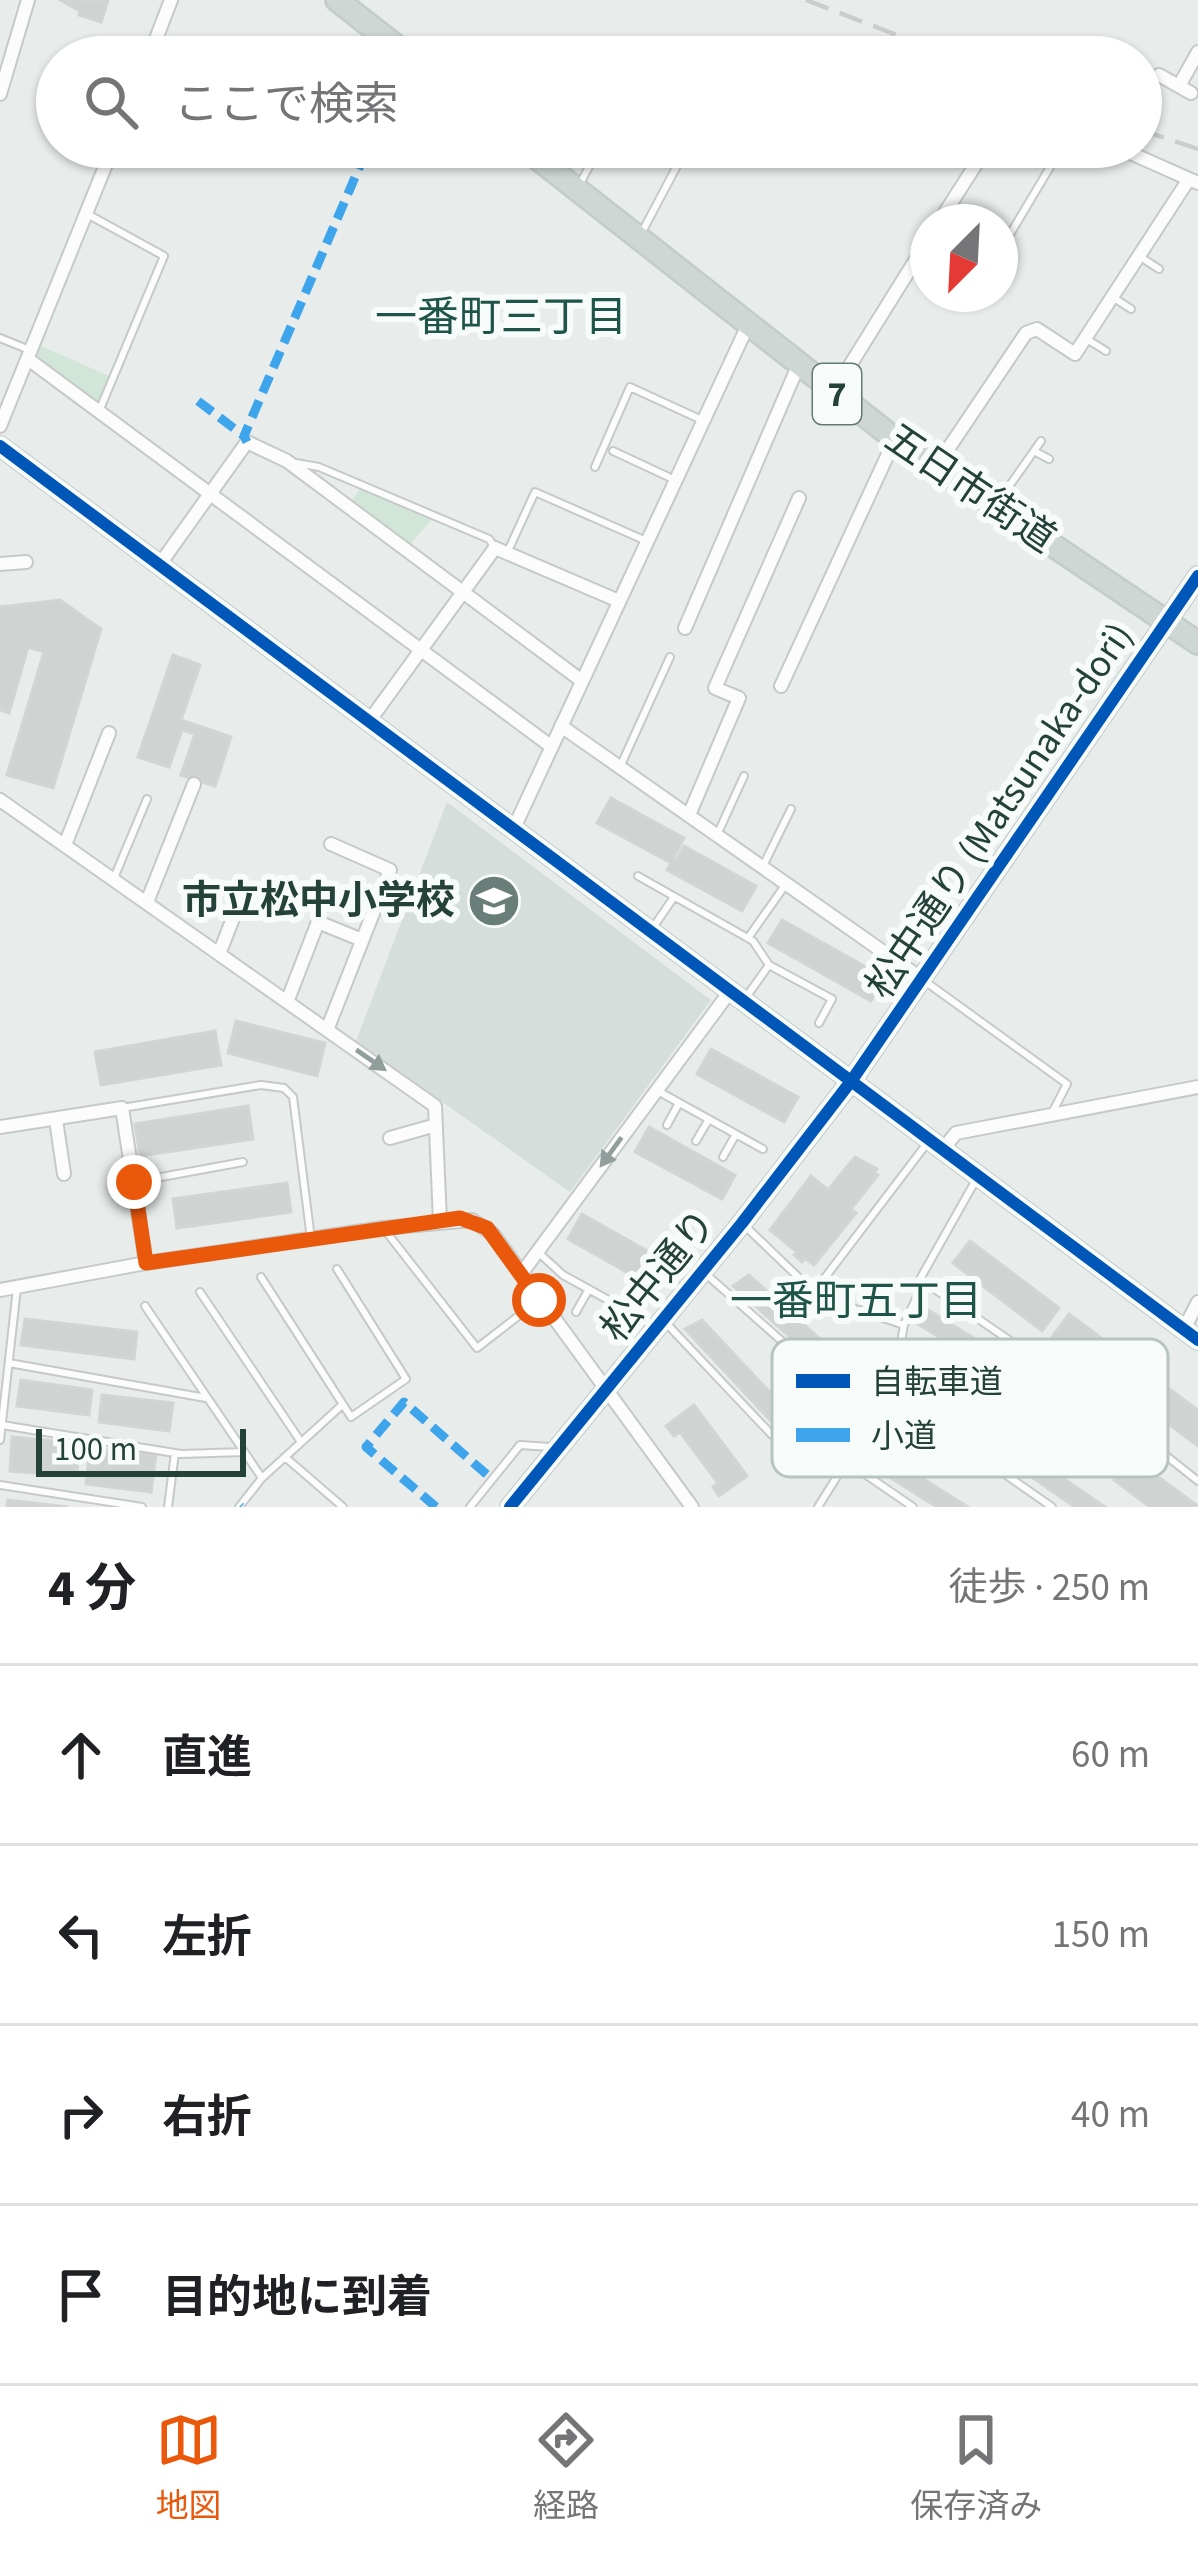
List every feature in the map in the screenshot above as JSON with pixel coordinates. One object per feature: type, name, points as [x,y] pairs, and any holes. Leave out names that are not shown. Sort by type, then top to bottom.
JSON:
[{"type":"main road","points":[[337,0],[383,36]]},
{"type":"main road","name":"五日市街道","points":[[549,168],[895,439],[1198,643]]},
{"type":"street","points":[[0,94],[28,0]]},
{"type":"street","points":[[157,36],[171,0]]},
{"type":"street","points":[[1162,77],[1185,89],[1198,52]]},
{"type":"street","points":[[936,467],[1026,333],[1037,329],[1075,353],[1193,181],[1162,167]]},
{"type":"street","points":[[0,426],[104,168]]},
{"type":"street","points":[[952,204],[974,168]]},
{"type":"street","points":[[834,391],[910,269]]},
{"type":"street","points":[[514,828],[748,325]]},
{"type":"street","points":[[29,355],[99,412],[552,747]]},
{"type":"street","points":[[685,628],[799,364]]},
{"type":"street","points":[[781,686],[895,439]]},
{"type":"street","points":[[160,564],[247,442],[287,461],[582,681]]},
{"type":"street","points":[[0,446],[1191,1335],[1198,1302]]},
{"type":"street","points":[[689,815],[739,698],[716,688],[799,498]]},
{"type":"street","points":[[370,720],[462,592],[501,550],[619,601]]},
{"type":"street","points":[[0,564],[26,562]]},
{"type":"street","name":"松中通り (Matsunaka-dori)","points":[[852,1080],[1198,576]]},
{"type":"street","points":[[562,726],[922,979]]},
{"type":"street","points":[[65,845],[109,733]]},
{"type":"street","points":[[147,902],[194,784]]},
{"type":"street","points":[[0,800],[435,1106],[440,1221]]},
{"type":"street","points":[[327,1030],[390,870],[331,844]]},
{"type":"street","points":[[219,954],[245,889]]},
{"type":"street","points":[[287,1002],[318,922],[362,940]]},
{"type":"street","points":[[521,1274],[656,1090],[737,995]]},
{"type":"street","name":"松中通り","points":[[521,1502],[555,1450],[742,1223],[852,1080]]},
{"type":"street","points":[[937,1144],[956,1133],[1198,1087]]},
{"type":"street","points":[[0,1127],[122,1108],[146,1263]]},
{"type":"street","points":[[56,1120],[64,1174]]},
{"type":"street","points":[[390,1138],[436,1125]]},
{"type":"street","points":[[0,1290],[383,1228],[460,1218],[480,1223],[692,1507]]},
{"type":"lane","points":[[577,190],[588,168]]},
{"type":"lane","points":[[639,238],[676,168]]},
{"type":"lane","points":[[1018,221],[1049,168]]},
{"type":"lane","points":[[86,213],[164,256],[99,412]]},
{"type":"lane","points":[[1139,256],[1159,269]]},
{"type":"lane","points":[[1112,297],[1131,309]]},
{"type":"lane","points":[[0,338],[29,355]]},
{"type":"lane","points":[[1085,338],[1106,351]]},
{"type":"lane","points":[[595,467],[630,387],[704,421]]},
{"type":"lane","points":[[995,506],[1042,441]]},
{"type":"lane","points":[[614,451],[676,481]]},
{"type":"lane","points":[[1034,451],[1048,459]]},
{"type":"lane","points":[[287,461],[319,467],[489,539],[501,550],[535,492],[647,542]]},
{"type":"lane","points":[[620,767],[670,656]]},
{"type":"lane","points":[[717,835],[744,776]]},
{"type":"lane","points":[[114,878],[147,799]]},
{"type":"lane","points":[[763,867],[790,809]]},
{"type":"lane","points":[[638,875],[748,938],[770,965],[832,999],[819,1022]]},
{"type":"lane","points":[[748,938],[786,884]]},
{"type":"lane","points":[[651,930],[674,897]]},
{"type":"lane","points":[[737,995],[770,965]]},
{"type":"lane","points":[[922,979],[1067,1084],[1052,1113]]},
{"type":"lane","points":[[122,1108],[261,1085],[284,1088],[293,1097],[311,1239]]},
{"type":"lane","points":[[656,1090],[764,1150]]},
{"type":"lane","points":[[667,1125],[679,1103]]},
{"type":"lane","points":[[696,1142],[709,1119]]},
{"type":"lane","points":[[723,1157],[736,1134]]},
{"type":"lane","points":[[814,1292],[937,1144]]},
{"type":"lane","points":[[134,1182],[243,1162]]},
{"type":"lane","points":[[979,1175],[920,1279],[1008,1339]]},
{"type":"lane","points":[[742,1223],[814,1292],[904,1325]]},
{"type":"lane","points":[[383,1228],[477,1348],[539,1300]]},
{"type":"lane","points":[[538,1252],[563,1275],[630,1312]]},
{"type":"lane","points":[[261,1277],[351,1417],[406,1379],[337,1269]]},
{"type":"lane","points":[[702,1270],[780,1339]]},
{"type":"lane","points":[[901,1339],[923,1281]]},
{"type":"lane","points":[[0,1439],[17,1288]]},
{"type":"lane","points":[[576,1312],[589,1289]]},
{"type":"lane","points":[[200,1292],[301,1442]]},
{"type":"lane","points":[[145,1306],[262,1478]]},
{"type":"lane","points":[[662,1319],[772,1435]]},
{"type":"lane","points":[[9,1363],[208,1399]]},
{"type":"lane","points":[[239,1507],[262,1478],[341,1406]]},
{"type":"lane","points":[[2,1425],[175,1453],[244,1451]]},
{"type":"lane","points":[[470,1507],[520,1445],[555,1450]]},
{"type":"lane","points":[[167,1507],[175,1453]]},
{"type":"lane","points":[[285,1457],[343,1507]]},
{"type":"lane","points":[[1168,1457],[1198,1480]]},
{"type":"lane","points":[[818,1507],[837,1477]]},
{"type":"lane","points":[[869,1477],[913,1507]]},
{"type":"lane","points":[[1009,1477],[1052,1507]]},
{"type":"lane","points":[[0,1485],[142,1507]]},
{"type":"shaded area","name":"市立松中小学校","points":[[447,802],[711,1000],[570,1192],[356,1041]]},
{"type":"green space","points":[[39,345],[109,376],[99,405],[35,360]]},
{"type":"green space","points":[[360,489],[431,520],[409,546],[350,503]]},
{"type":"building","points":[[108,0],[101,22],[79,15],[80,11],[62,1]]},
{"type":"building","points":[[60,600],[101,629],[53,788],[7,775],[44,652],[28,647],[9,713],[0,710],[0,607]]},
{"type":"building","points":[[173,655],[200,665],[181,720],[231,737],[215,786],[181,775],[195,734],[182,730],[169,767],[138,757]]},
{"type":"building","points":[[611,798],[684,838],[676,860],[684,846],[756,886],[742,911],[667,870],[671,863],[597,823]]},
{"type":"building","points":[[782,920],[884,977],[871,1001],[768,943]]},
{"type":"building","points":[[236,1021],[325,1043],[317,1076],[228,1053]]},
{"type":"building","points":[[215,1031],[221,1065],[101,1085],[95,1052]]},
{"type":"building","points":[[711,1049],[798,1097],[784,1122],[697,1074]]},
{"type":"building","points":[[248,1106],[253,1139],[140,1156],[135,1124]]},
{"type":"building","points":[[649,1127],[735,1175],[722,1199],[635,1152]]},
{"type":"building","points":[[855,1157],[877,1169],[874,1173],[878,1175],[851,1209],[856,1213],[814,1265],[805,1258],[802,1262],[770,1230],[811,1176],[828,1190]]},
{"type":"building","points":[[287,1183],[291,1212],[177,1228],[173,1199]]},
{"type":"building","points":[[582,1214],[667,1262],[653,1287],[568,1239]]},
{"type":"building","points":[[970,1241],[1059,1308],[1042,1331],[953,1263]]},
{"type":"building","points":[[749,1275],[820,1339],[792,1339],[733,1286]]},
{"type":"building","points":[[925,1308],[975,1339],[943,1339],[916,1323]]},
{"type":"building","points":[[1069,1314],[1103,1339],[1055,1339]]},
{"type":"building","points":[[25,1319],[137,1332],[134,1359],[21,1345]]},
{"type":"building","points":[[702,1320],[772,1394],[772,1422],[685,1329]]},
{"type":"building","points":[[21,1380],[92,1390],[89,1415],[17,1406]]},
{"type":"building","points":[[1168,1388],[1198,1410],[1198,1446],[1168,1424]]},
{"type":"building","points":[[102,1395],[173,1403],[169,1431],[99,1422]]},
{"type":"building","points":[[694,1405],[747,1476],[719,1496],[713,1487],[718,1483],[680,1432],[674,1436],[666,1426]]},
{"type":"building","points":[[12,1437],[79,1443],[77,1476],[10,1471]]},
{"type":"building","points":[[90,1448],[156,1455],[151,1492],[86,1484]]},
{"type":"building","points":[[889,1477],[920,1477],[968,1507],[937,1507]]},
{"type":"building","points":[[1032,1477],[1061,1477],[1105,1507],[1075,1507]]},
{"type":"building","points":[[1158,1477],[1198,1507],[1150,1507],[1114,1480]]},
{"type":"building","points":[[8,1500],[68,1507],[7,1507]]},
{"type":"railway","points":[[806,0],[899,36]]},
{"type":"railway","points":[[1162,137],[1198,149]]},
{"type":"marked path","points":[[247,442],[244,436],[359,168]]},
{"type":"marked path","points":[[198,401],[244,436]]},
{"type":"marked path","points":[[436,1507],[366,1447],[404,1402],[492,1479]]},
{"type":"cycle path","points":[[0,446],[1198,1340]]},
{"type":"cycle path","points":[[510,1507],[852,1080],[1198,576]]},
{"type":"place","name":"市立松中小学校","points":[[494,901]]},
{"type":"district","name":"一番町三丁目","points":[[501,318]]},
{"type":"district","name":"一番町五丁目","points":[[856,1302]]},
{"type":"route","points":[[134,1182],[146,1263],[460,1218],[480,1223],[493,1234],[539,1300]]}]
